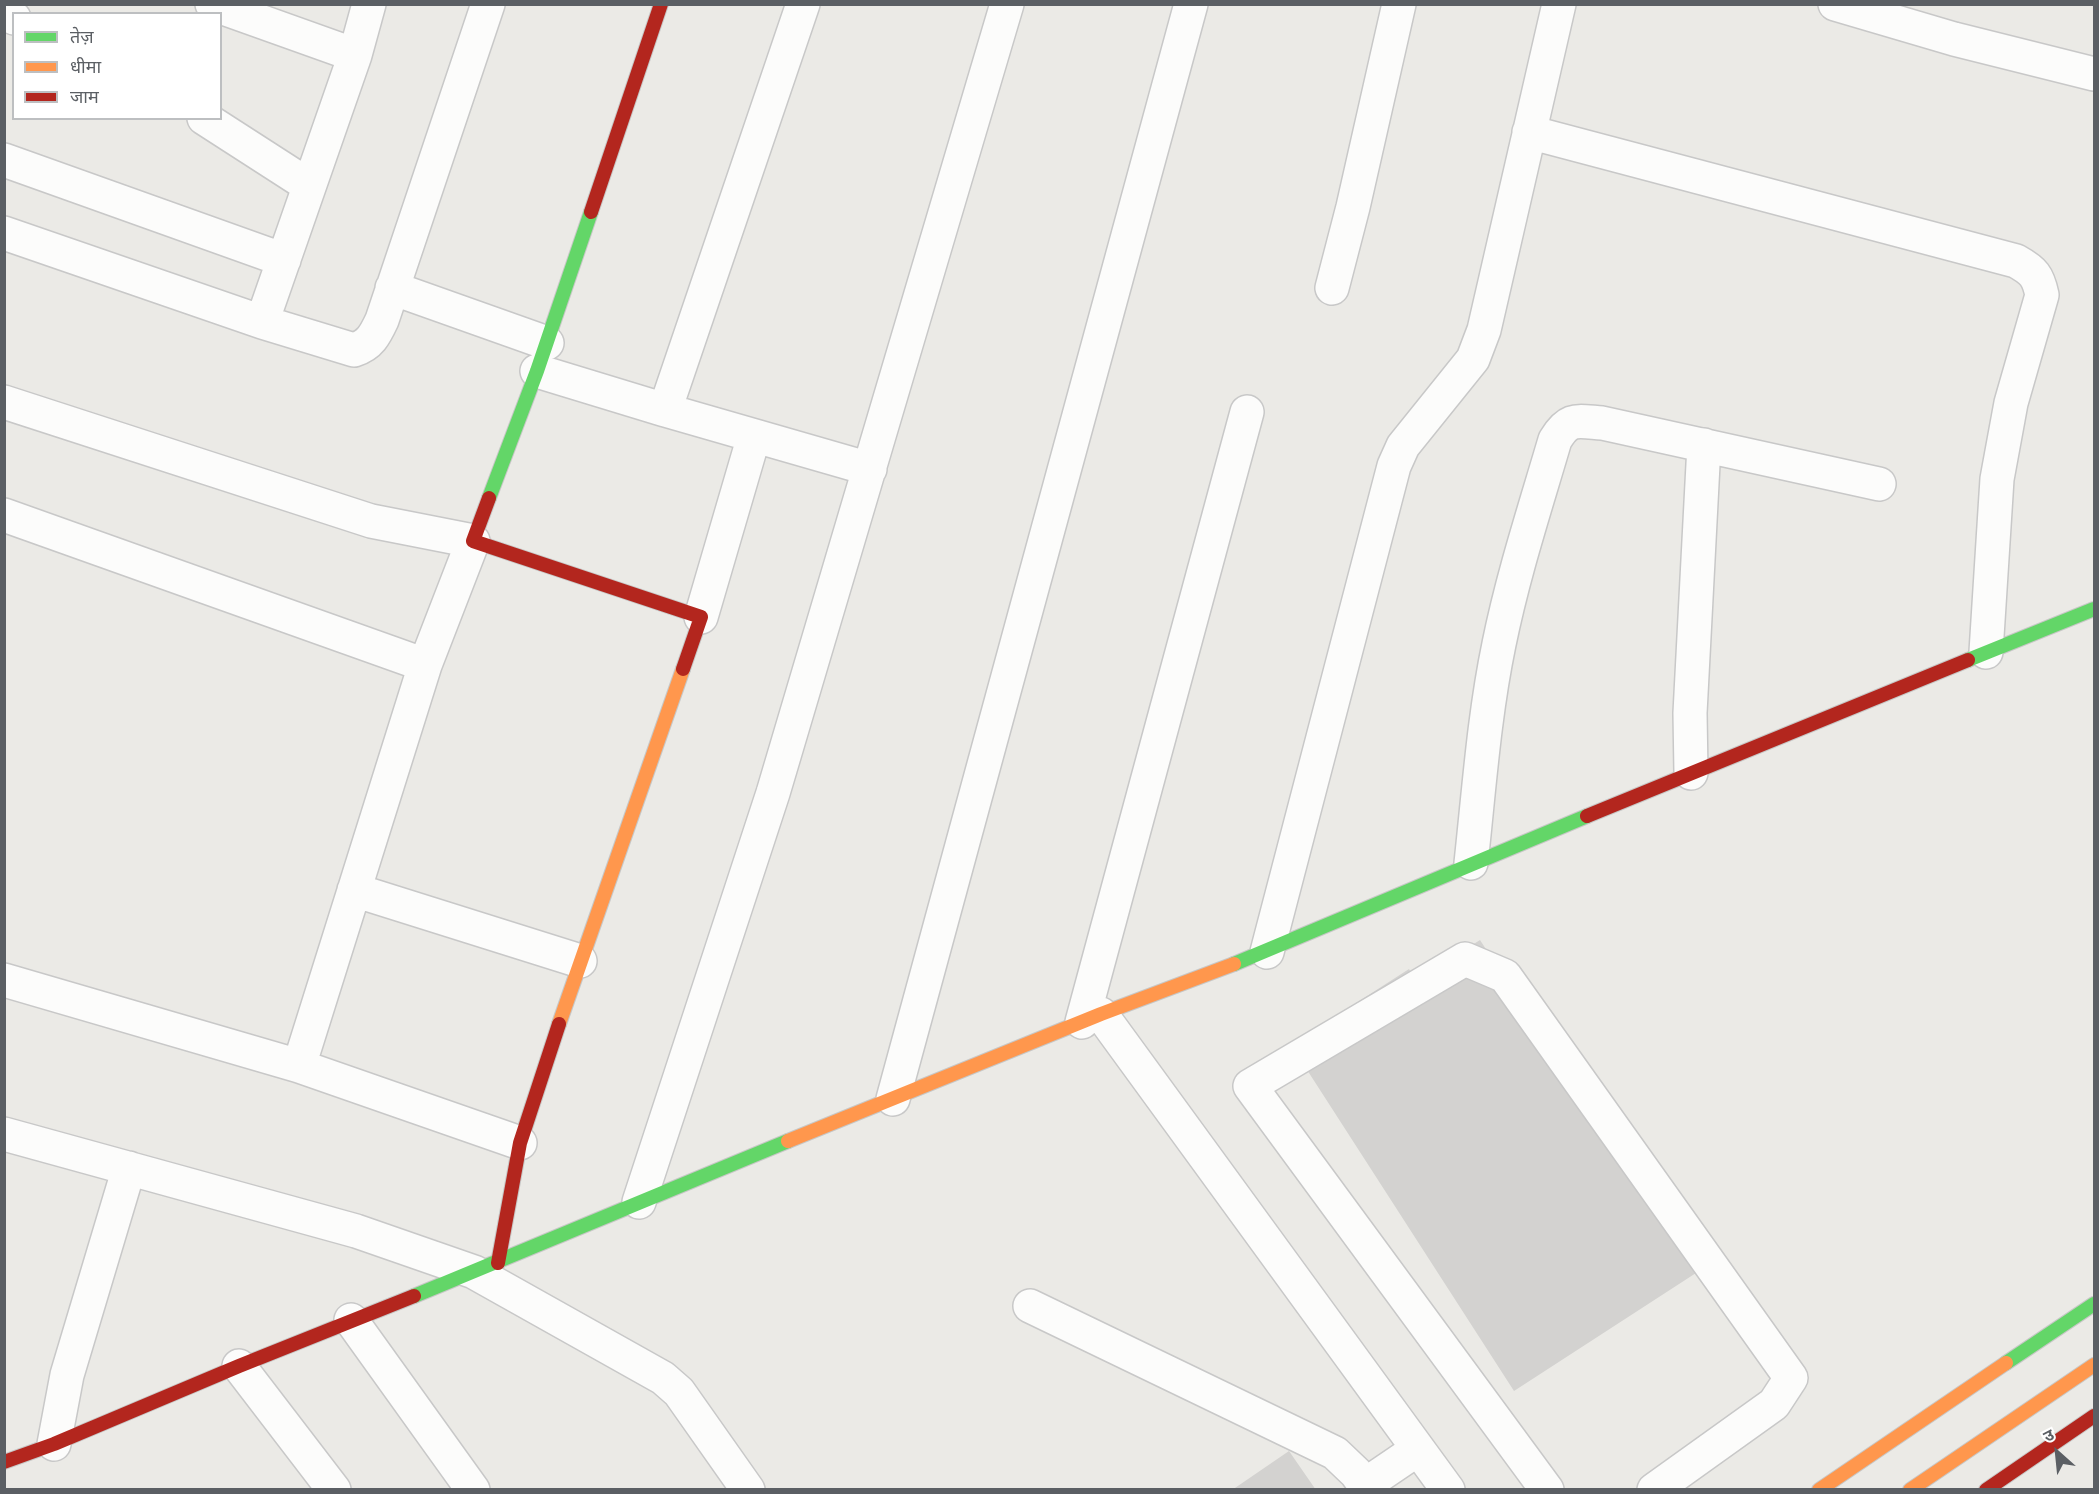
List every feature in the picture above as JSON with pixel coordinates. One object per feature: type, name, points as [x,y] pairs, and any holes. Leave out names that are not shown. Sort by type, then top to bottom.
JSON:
[{"type":"street","points":[[212,4],[355,55]]},
{"type":"street","points":[[262,321],[355,55],[369,4]]},
{"type":"street","points":[[4,233],[262,321],[354,350],[363,347],[373,339],[392,288],[488,4]]},
{"type":"street","points":[[299,1066],[425,665],[542,357],[661,4]]},
{"type":"street","points":[[665,410],[803,4]]},
{"type":"street","points":[[639,1202],[773,793],[1007,4]]},
{"type":"street","points":[[892,1099],[1191,4]]},
{"type":"street","points":[[1332,288],[1353,207],[1399,4]]},
{"type":"street","points":[[1267,952],[1394,466],[1403,446],[1456,383],[1473,359],[1484,330],[1559,4]]},
{"type":"street","points":[[1835,4],[1954,39],[2094,74]]},
{"type":"street","points":[[207,120],[309,184]]},
{"type":"street","points":[[1530,132],[2016,261],[2029,268],[2039,280],[2042,296],[2011,403],[1997,479],[1986,652]]},
{"type":"street","points":[[4,160],[284,260]]},
{"type":"street","points":[[392,288],[665,410],[870,469]]},
{"type":"street","points":[[4,402],[371,521],[473,541],[701,617]]},
{"type":"street","points":[[1091,1018],[1247,412]]},
{"type":"street","points":[[1471,863],[1498,645],[1509,598],[1555,440],[1564,426],[1577,421],[1602,423],[1879,483]]},
{"type":"street","points":[[486,1268],[520,1143],[580,961],[701,617],[754,436]]},
{"type":"street","points":[[1691,773],[1690,713],[1704,445]]},
{"type":"street","points":[[4,515],[425,665]]},
{"type":"street","points":[[6,1461],[54,1444],[351,1320],[486,1268],[639,1202],[1091,1018],[1267,952],[1471,863],[2094,609]]},
{"type":"street","points":[[354,890],[580,961]]},
{"type":"street","points":[[1547,1490],[1250,1086],[1465,959],[1505,976],[1791,1378],[1774,1404],[1654,1490]]},
{"type":"street","points":[[4,980],[299,1066],[520,1143]]},
{"type":"street","points":[[1091,1018],[1448,1490]]},
{"type":"street","points":[[4,1134],[486,1268],[663,1378],[679,1392],[748,1490]]},
{"type":"street","points":[[54,1444],[67,1375],[129,1168]]},
{"type":"street","points":[[1819,1490],[2094,1304]]},
{"type":"street","points":[[1030,1306],[1335,1453],[1346,1462],[1366,1487],[1418,1449]]},
{"type":"street","points":[[351,1320],[473,1490]]},
{"type":"street","points":[[1910,1490],[2094,1365]]},
{"type":"street","points":[[239,1366],[334,1490]]},
{"type":"street","points":[[1986,1490],[2094,1416]]},
{"type":"building","points":[[1480,940],[1696,1273],[1514,1391],[1291,1045],[1409,969],[1416,981]]},
{"type":"building","points":[[1289,1451],[1316,1490],[1232,1490]]},
{"type":"traffic: fast","points":[[489,498],[537,371],[591,212]]},
{"type":"traffic: fast","points":[[1968,660],[2094,609]]},
{"type":"traffic: fast","points":[[1234,964],[1587,816]]},
{"type":"traffic: fast","points":[[414,1296],[788,1141]]},
{"type":"traffic: fast","points":[[2006,1363],[2094,1304]]},
{"type":"traffic: slow","points":[[559,1024],[683,669]]},
{"type":"traffic: slow","points":[[788,1141],[1101,1014],[1234,964]]},
{"type":"traffic: slow","points":[[1819,1490],[2006,1363]]},
{"type":"traffic: slow","points":[[1910,1490],[2094,1365]]},
{"type":"traffic: jam","points":[[591,212],[661,4]]},
{"type":"traffic: jam","points":[[489,498],[473,541],[701,617],[683,669]]},
{"type":"traffic: jam","points":[[1587,816],[1968,660]]},
{"type":"traffic: jam","points":[[498,1263],[520,1143],[559,1024]]},
{"type":"traffic: jam","points":[[4,1462],[54,1444],[414,1296]]},
{"type":"traffic: jam","points":[[1986,1490],[2094,1416]]}]
